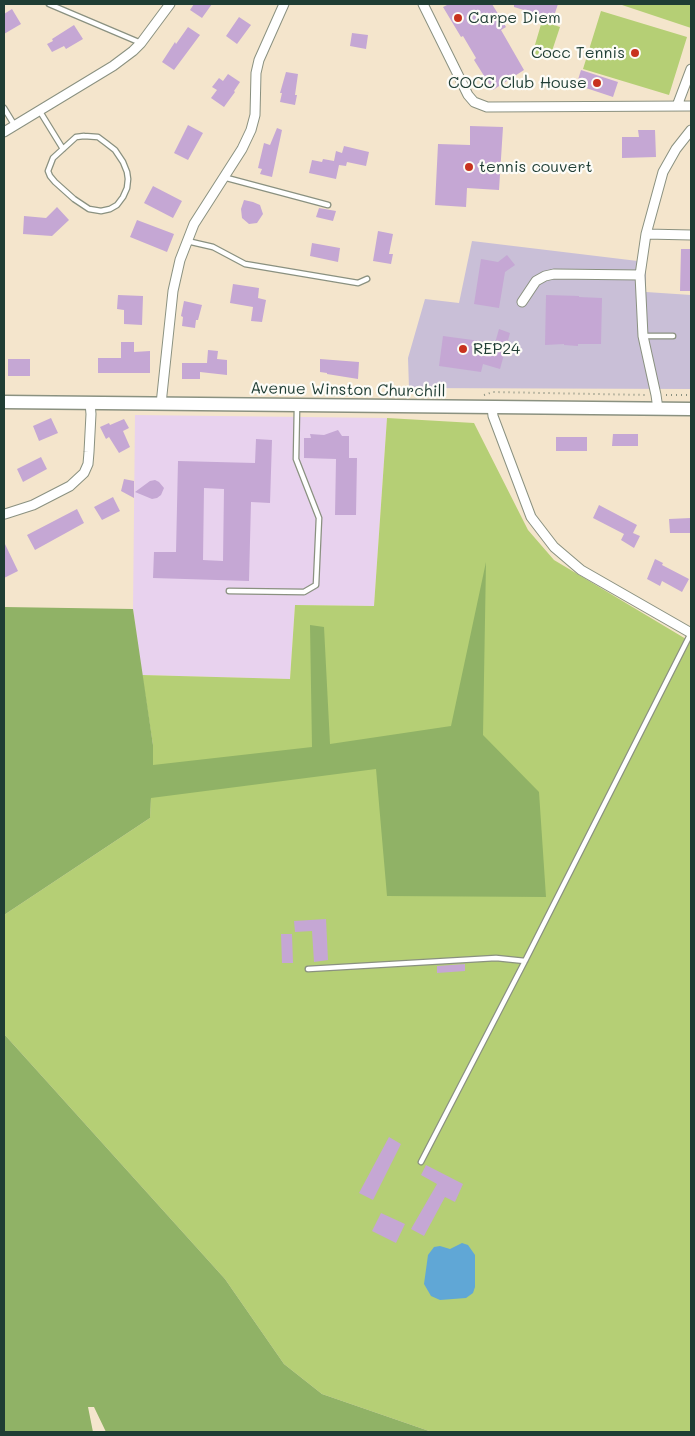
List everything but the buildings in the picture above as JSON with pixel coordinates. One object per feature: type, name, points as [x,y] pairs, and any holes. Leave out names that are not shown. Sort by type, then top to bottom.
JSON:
[{"type":"main road","name":"Avenue Winston Churchill","points":[[4,402],[691,409]]},
{"type":"street","points":[[4,132],[113,66],[134,51],[170,4]]},
{"type":"street","points":[[161,404],[173,290],[180,260],[194,224],[242,149],[251,130],[255,115],[256,73],[259,60],[284,4]]},
{"type":"street","points":[[422,4],[468,95],[474,102],[487,107],[691,106]]},
{"type":"street","points":[[677,106],[691,69]]},
{"type":"street","points":[[658,409],[643,336],[640,275],[646,234],[663,172],[676,149],[691,130]]},
{"type":"street","points":[[646,234],[691,235]]},
{"type":"street","points":[[522,302],[536,281],[545,276],[554,274],[640,275]]},
{"type":"street","points":[[5,514],[33,505],[70,486],[84,473],[88,464],[90,403]]},
{"type":"street","points":[[492,407],[493,416],[531,517],[554,547],[581,570],[691,633]]},
{"type":"lane","points":[[48,4],[141,43]]},
{"type":"lane","points":[[4,108],[14,126]]},
{"type":"lane","points":[[39,110],[63,149]]},
{"type":"lane","points":[[92,136],[102,140],[115,150],[123,162],[128,178],[127,188],[117,205],[110,209],[89,209],[55,182],[48,171],[53,158],[63,149],[76,138],[92,136]]},
{"type":"lane","points":[[223,177],[328,205]]},
{"type":"lane","points":[[187,240],[213,247],[245,264],[358,283],[367,278]]},
{"type":"lane","points":[[643,336],[673,336]]},
{"type":"lane","points":[[229,591],[304,592],[316,586],[319,518],[296,459],[297,406]]},
{"type":"lane","points":[[421,1162],[691,633]]},
{"type":"lane","points":[[308,969],[496,958],[525,961]]},
{"type":"path","points":[[474,407],[481,397],[493,392],[691,395]]},
{"type":"shaded area","points":[[472,241],[646,262],[646,292],[691,295],[691,389],[409,388],[408,358],[425,299],[459,303]]},
{"type":"shaded area","points":[[135,415],[387,418],[374,606],[295,605],[290,679],[142,675],[133,609]]},
{"type":"green space","points":[[619,4],[691,4],[691,28]]},
{"type":"green space","points":[[601,11],[687,37],[669,95],[583,69]]},
{"type":"green space","points":[[542,21],[560,27],[549,60],[532,55]]},
{"type":"green space","points":[[387,418],[474,423],[528,530],[554,560],[691,642],[691,1432],[432,1432],[322,1394],[284,1364],[225,1279],[4,1034],[4,915],[150,818],[153,745],[142,675],[290,679],[295,605],[374,606]]},
{"type":"green space","points":[[486,562],[483,735],[539,792],[546,897],[387,896],[376,769],[151,798],[150,818],[4,915],[4,607],[133,609],[153,745],[153,765],[312,747],[310,625],[324,627],[330,744],[451,726]]},
{"type":"green space","points":[[4,1034],[225,1279],[284,1364],[322,1394],[432,1432],[106,1432],[94,1407],[88,1407],[93,1432],[4,1432]]},
{"type":"water","points":[[462,1243],[468,1245],[475,1255],[475,1287],[473,1293],[466,1298],[440,1300],[431,1296],[424,1284],[428,1255],[434,1247],[440,1246],[450,1249]]},
{"type":"place","name":"Carpe Diem","points":[[458,18]]},
{"type":"place","name":"Cocc Tennis","points":[[635,53]]},
{"type":"place","name":"COCC Club House","points":[[597,83]]},
{"type":"place","name":"tennis couvert","points":[[469,167]]},
{"type":"place","name":"REP24","points":[[463,349]]}]
